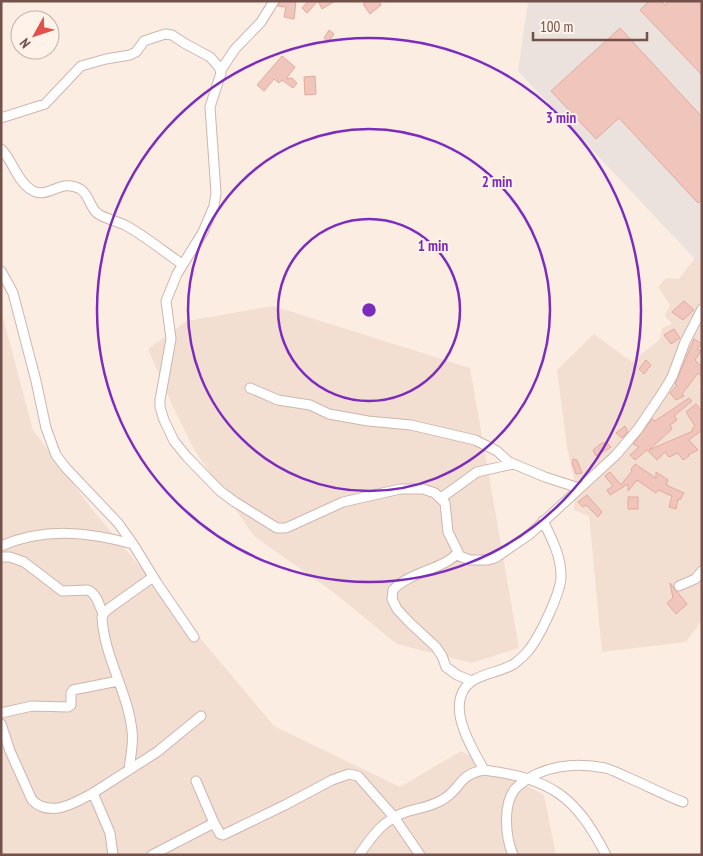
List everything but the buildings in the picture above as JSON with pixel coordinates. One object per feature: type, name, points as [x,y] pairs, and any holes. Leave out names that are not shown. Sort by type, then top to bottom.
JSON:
[{"type":"street","points":[[274,1],[262,22],[236,49],[221,70],[216,94],[210,107],[216,193],[214,206],[203,232],[182,264],[166,301],[171,339],[160,408],[174,441],[187,457],[220,490],[235,502],[278,528],[282,529],[343,502],[400,489],[423,489],[435,493],[441,498],[446,508],[448,532],[458,550],[457,555],[400,584],[393,590],[392,599],[402,616],[436,647],[448,669],[472,681]]},
{"type":"street","points":[[1,118],[45,104],[80,66],[130,55],[136,52],[144,41],[165,34],[172,35],[206,54],[221,70]]},
{"type":"street","points":[[1,149],[15,173],[30,189],[42,194],[65,185],[76,187],[87,196],[98,214],[127,226],[182,264]]},
{"type":"street","points":[[1,271],[13,294],[36,381],[46,428],[56,455],[118,523],[194,637]]},
{"type":"street","points":[[457,555],[470,560],[491,559],[530,534],[625,445],[672,378],[684,342],[702,309]]},
{"type":"street","points":[[250,388],[278,400],[310,406],[329,414],[368,421],[411,424],[475,440],[497,451],[504,459],[513,464],[552,480],[579,488]]},
{"type":"street","points":[[441,498],[477,472],[513,464]]},
{"type":"street","points":[[484,770],[472,750],[461,717],[460,697],[464,688],[472,681],[500,671],[515,663],[528,651],[549,613],[561,581],[561,575],[560,564],[552,540],[543,521]]},
{"type":"street","points":[[1,546],[29,536],[54,533],[104,536],[133,544]]},
{"type":"street","points":[[1,557],[10,557],[24,562],[62,590],[88,590],[96,595],[103,614],[102,622],[108,653],[132,728],[129,770]]},
{"type":"street","points":[[679,586],[695,579],[702,571]]},
{"type":"street","points":[[103,614],[153,577]]},
{"type":"street","points":[[1,713],[32,706],[68,707],[71,705],[72,691],[118,680]]},
{"type":"street","points":[[1,724],[32,800],[38,806],[45,808],[62,807],[72,804],[93,793],[157,752],[201,716]]},
{"type":"street","points":[[513,855],[506,821],[508,804],[517,787],[540,772],[566,765],[608,769],[683,802]]},
{"type":"street","points":[[359,855],[386,822],[394,817],[444,800],[464,778],[477,771],[484,770],[529,779],[556,790],[569,801],[593,830],[606,855]]},
{"type":"street","points":[[196,781],[221,835],[285,806],[332,780],[352,774],[358,776],[394,817],[420,855]]},
{"type":"street","points":[[93,793],[110,833],[113,855]]},
{"type":"street","points":[[152,855],[214,823]]},
{"type":"shaded area","points":[[528,1],[702,1],[702,263],[693,257],[518,71]]},
{"type":"shaded area","points":[[695,258],[702,263],[702,383],[698,387],[702,388],[702,620],[686,642],[602,652],[589,516],[574,510],[576,488],[567,447],[557,370],[594,334],[632,362],[660,339],[662,328],[672,324],[665,316],[670,305],[658,287],[666,278],[679,279]]},
{"type":"shaded area","points":[[273,306],[470,368],[519,648],[472,663],[397,644],[333,592],[254,536],[195,451],[173,407],[148,349],[187,321]]},
{"type":"shaded area","points":[[1,310],[33,430],[91,508],[274,726],[400,787],[461,751],[544,795],[556,855],[1,855]]}]
